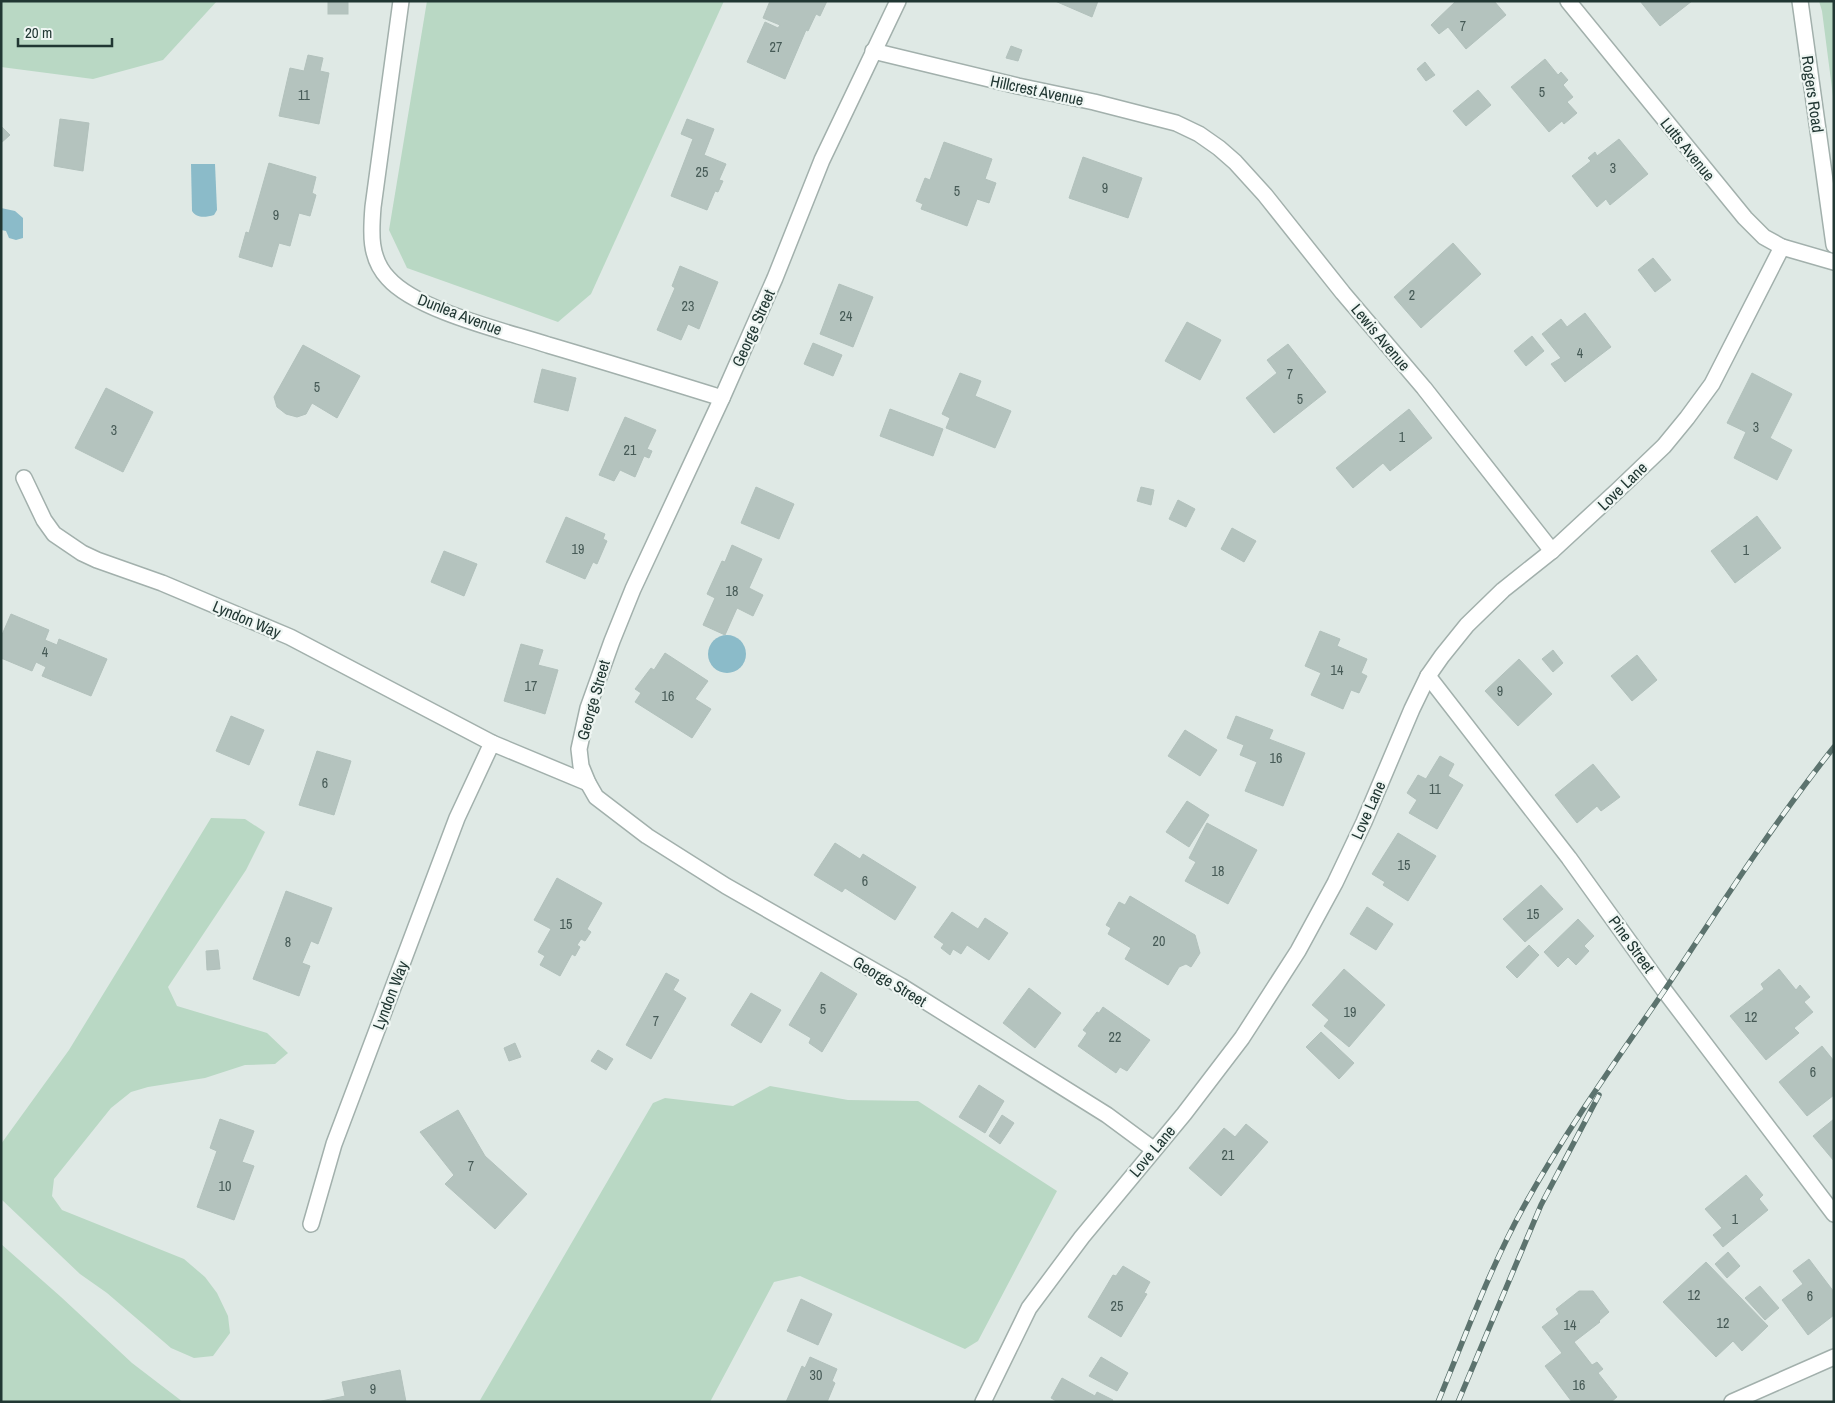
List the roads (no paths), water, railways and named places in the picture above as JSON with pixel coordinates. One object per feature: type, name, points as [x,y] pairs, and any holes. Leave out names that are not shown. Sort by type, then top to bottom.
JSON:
[{"type":"street","name":"Dunlea Avenue","points":[[401,1],[371,234],[374,255],[379,267],[388,279],[407,294],[470,321],[722,398]]},
{"type":"street","name":"George Street","points":[[898,1],[822,160],[775,278],[722,398],[633,589],[606,656],[588,708],[579,749],[581,766],[596,797],[647,836],[726,886],[901,986],[1107,1115],[1153,1149]]},
{"type":"street","name":"Lutts Avenue","points":[[1568,1],[1745,218],[1764,237],[1782,247],[1834,262]]},
{"type":"street","name":"Rogers Road","points":[[1800,1],[1834,245]]},
{"type":"street","name":"Hillcrest Avenue","points":[[873,51],[1094,102],[1176,123],[1199,134]]},
{"type":"street","name":"Lewis Avenue","points":[[1199,134],[1235,162],[1265,196],[1424,388],[1552,551]]},
{"type":"street","name":"Love Lane","points":[[982,1402],[1030,1308],[1082,1237],[1153,1149],[1184,1114],[1242,1038],[1298,951],[1335,883],[1364,822],[1428,676],[1467,625],[1504,590],[1552,551],[1664,446],[1712,384],[1782,247]]},
{"type":"street","name":"Lyndon Way","points":[[24,478],[44,520],[54,534],[82,553],[162,583],[290,637],[492,743],[588,783]]},
{"type":"street","name":"Pine Street","points":[[1428,676],[1569,858],[1664,990],[1834,1214]]},
{"type":"street","name":"Lyndon Way","points":[[311,1224],[334,1144],[457,818],[492,743]]},
{"type":"street","points":[[1732,1402],[1834,1357]]},
{"type":"water","points":[[191,164],[215,164],[217,210],[214,215],[199,216],[192,211]]},
{"type":"water","points":[[1,208],[15,211],[23,218],[23,238],[16,240],[9,238],[6,231],[1,230]]},
{"type":"water","points":[[727,635],[740,641],[746,654],[740,667],[727,673],[714,667],[708,654],[714,641]]},
{"type":"railway","points":[[1438,1402],[1499,1255],[1539,1180],[1591,1098],[1746,867],[1834,747]]},
{"type":"railway","points":[[1458,1402],[1541,1205],[1599,1095]]}]
